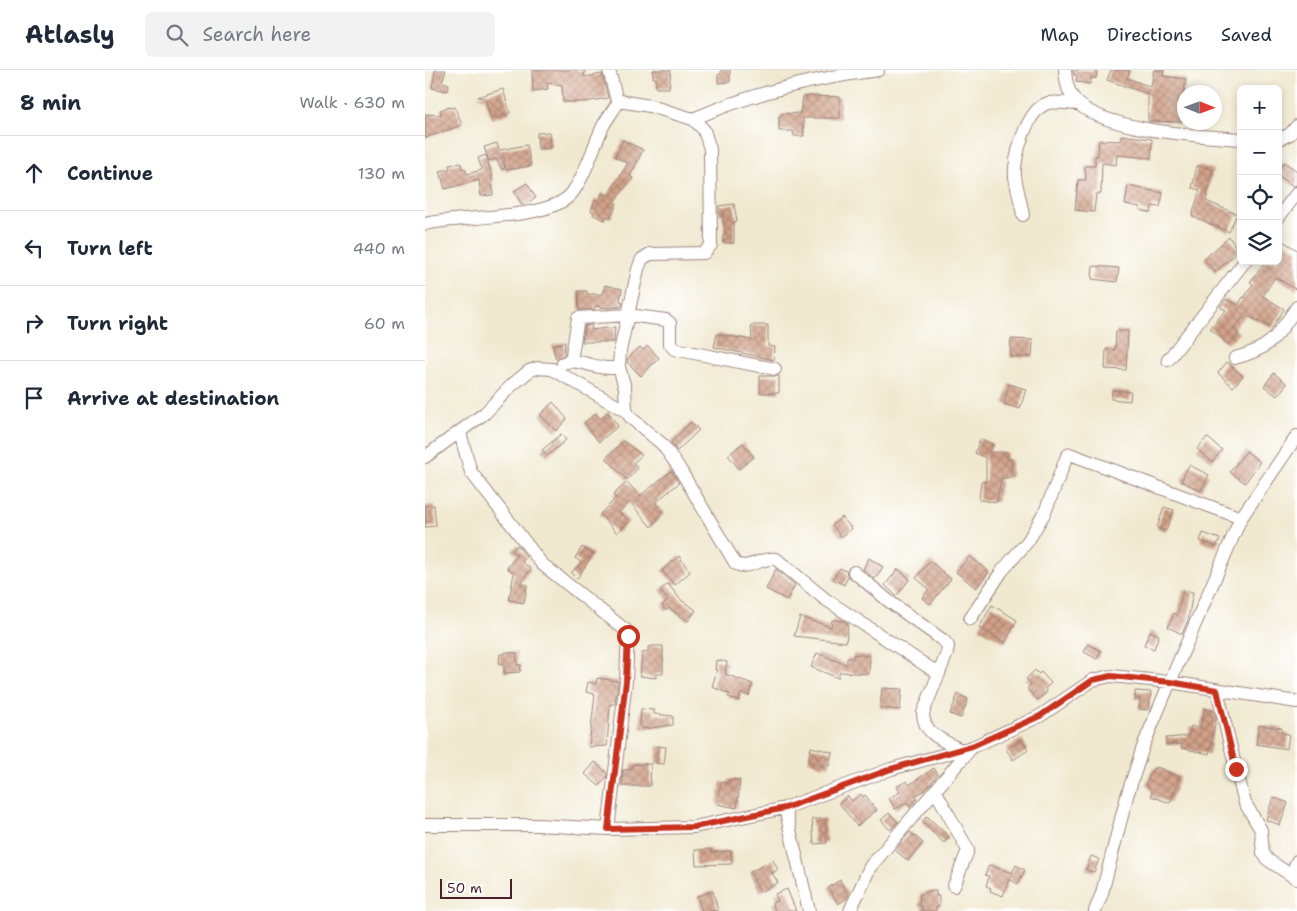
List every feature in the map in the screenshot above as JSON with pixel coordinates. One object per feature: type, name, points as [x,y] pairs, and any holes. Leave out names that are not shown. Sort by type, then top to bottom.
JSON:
[{"type":"street","points":[[609,70],[616,98],[619,101],[650,106],[693,119],[704,130],[709,149],[711,244],[703,253],[650,254],[642,259],[628,315],[619,367],[625,388],[626,411]]},
{"type":"street","points":[[693,119],[738,100],[777,88],[827,76],[879,70]]},
{"type":"street","points":[[1065,70],[1067,87],[1079,104]]},
{"type":"street","points":[[425,224],[449,220],[516,215],[565,200],[578,184],[605,123],[619,101]]},
{"type":"street","points":[[1023,215],[1015,175],[1021,144],[1030,118],[1041,106],[1049,103],[1079,104],[1121,125],[1190,135],[1237,139]]},
{"type":"street","points":[[1282,138],[1290,134],[1297,126]]},
{"type":"street","points":[[1282,213],[1297,192]]},
{"type":"street","points":[[1168,360],[1242,265]]},
{"type":"street","points":[[1235,358],[1256,352],[1270,344],[1297,307]]},
{"type":"street","points":[[571,361],[578,318],[628,315],[665,320],[669,323],[670,344],[674,349],[775,370]]},
{"type":"street","points":[[425,457],[485,413],[529,372],[571,361],[602,369],[619,367]]},
{"type":"street","points":[[544,368],[552,369],[571,378],[626,411],[631,418],[662,444],[673,458],[735,563],[743,567],[768,558],[776,559],[825,599],[939,674]]},
{"type":"street","points":[[460,433],[471,472],[541,564],[628,632],[626,681],[608,829]]},
{"type":"street","points":[[1095,911],[1102,893],[1127,796],[1144,744],[1170,682],[1241,518],[1297,436]]},
{"type":"street","points":[[970,619],[1002,571],[1027,541],[1045,512],[1067,456],[1070,454],[1241,518]]},
{"type":"street","points":[[854,572],[948,646],[947,654],[923,713],[923,722],[927,730],[966,748]]},
{"type":"street","points":[[425,824],[537,825],[608,829],[694,827],[785,808],[891,769],[966,748],[1040,716],[1093,680],[1111,676],[1127,676],[1170,682],[1297,702]]},
{"type":"street","points":[[1217,690],[1245,803],[1261,830],[1263,853],[1268,860],[1294,877],[1297,860]]},
{"type":"street","points":[[850,911],[870,867],[935,790],[966,748]]},
{"type":"street","points":[[935,790],[968,850],[954,886]]},
{"type":"street","points":[[785,808],[809,911]]},
{"type":"building","points":[[435,70],[446,70],[442,82],[449,84],[448,91],[432,88]]},
{"type":"building","points":[[532,70],[585,70],[584,77],[602,74],[608,98],[585,102],[563,102],[562,85],[547,83],[548,89],[533,91]]},
{"type":"building","points":[[653,70],[671,70],[669,88],[656,88],[656,78],[653,78]]},
{"type":"building","points":[[721,70],[730,70],[730,82],[718,83],[718,75],[721,74]]},
{"type":"building","points":[[1073,70],[1097,70],[1096,78],[1091,78],[1090,84],[1076,82],[1077,76],[1074,75]]},
{"type":"building","points":[[1111,70],[1130,70],[1127,78],[1151,87],[1154,70],[1164,70],[1163,76],[1186,79],[1185,85],[1177,85],[1177,122],[1148,121],[1148,94],[1107,80]]},
{"type":"building","points":[[503,89],[510,113],[491,119],[485,98],[477,97]]},
{"type":"building","points":[[803,97],[840,97],[840,118],[803,118],[804,136],[794,136],[793,131],[779,131],[779,117],[781,117],[781,114],[800,113]]},
{"type":"building","points":[[455,107],[462,125],[425,138],[425,114],[442,115],[440,110]]},
{"type":"building","points":[[550,132],[551,148],[538,149],[537,133]]},
{"type":"building","points":[[1121,135],[1152,139],[1151,158],[1117,155],[1116,165],[1102,163],[1101,194],[1096,194],[1094,212],[1075,210],[1078,180],[1086,180],[1085,166],[1095,166],[1095,156],[1098,156],[1099,140],[1121,141]]},
{"type":"building","points":[[623,140],[643,150],[630,176],[633,178],[614,202],[617,203],[611,218],[606,216],[605,220],[593,215],[594,212],[591,211],[595,199],[599,201],[602,193],[608,195],[628,163],[615,157]]},
{"type":"building","points":[[497,143],[499,150],[527,145],[531,166],[506,170],[504,156],[502,157],[505,168],[502,170],[496,159],[489,161],[484,147]]},
{"type":"building","points":[[486,155],[492,176],[493,195],[481,196],[479,180],[445,189],[440,171],[450,169],[449,165],[461,163],[462,169],[465,168],[467,174],[482,170],[478,158]]},
{"type":"building","points":[[1284,162],[1297,171],[1297,185],[1293,186],[1282,178],[1282,165]]},
{"type":"building","points":[[1197,166],[1213,169],[1206,201],[1237,214],[1229,232],[1192,216],[1200,190],[1192,188]]},
{"type":"building","points":[[527,183],[536,198],[522,205],[514,191]]},
{"type":"building","points":[[1128,186],[1163,193],[1160,207],[1152,206],[1151,213],[1140,210],[1140,207],[1125,204]]},
{"type":"building","points":[[734,204],[737,221],[734,222],[734,243],[723,243],[723,235],[726,235],[722,214],[719,214],[719,206]]},
{"type":"building","points":[[1229,237],[1237,248],[1237,253],[1215,272],[1204,259]]},
{"type":"building","points":[[1282,241],[1297,250],[1297,290],[1275,277],[1263,296],[1284,309],[1272,328],[1246,315],[1233,328],[1239,333],[1228,344],[1210,328],[1226,310],[1220,307],[1226,299],[1238,305],[1253,284],[1250,282],[1263,265],[1282,265]]},
{"type":"building","points":[[1093,266],[1119,268],[1117,282],[1092,279]]},
{"type":"building","points":[[605,285],[622,289],[620,301],[623,302],[621,307],[607,308],[595,306],[595,309],[579,310],[578,291],[587,291],[587,294],[603,294]]},
{"type":"building","points":[[592,325],[591,330],[615,327],[614,342],[582,342],[585,326]]},
{"type":"building","points":[[751,325],[768,325],[768,346],[775,347],[774,360],[714,347],[717,334],[752,340]]},
{"type":"building","points":[[1116,331],[1128,331],[1126,370],[1105,369],[1106,349],[1115,350]]},
{"type":"building","points":[[1011,339],[1033,340],[1032,357],[1010,357]]},
{"type":"building","points":[[565,342],[564,355],[556,359],[552,345]]},
{"type":"building","points":[[648,346],[659,358],[641,376],[627,362],[628,358],[640,347],[643,350]]},
{"type":"building","points":[[1227,362],[1243,376],[1233,387],[1218,373]]},
{"type":"building","points":[[1274,373],[1287,384],[1277,396],[1264,386]]},
{"type":"building","points":[[760,376],[779,376],[779,393],[760,393]]},
{"type":"building","points":[[1009,384],[1026,389],[1020,409],[1004,404]]},
{"type":"building","points":[[1112,390],[1131,392],[1130,401],[1111,399]]},
{"type":"building","points":[[553,402],[567,419],[556,431],[540,415]]},
{"type":"building","points":[[608,412],[618,426],[599,442],[584,423],[596,413],[600,419]]},
{"type":"building","points":[[691,422],[699,430],[677,451],[671,443]]},
{"type":"building","points":[[561,434],[566,440],[547,456],[542,450]]},
{"type":"building","points":[[1207,437],[1222,450],[1212,462],[1197,449]]},
{"type":"building","points":[[980,439],[993,444],[989,452],[1007,452],[1007,459],[1011,459],[1011,478],[1001,478],[997,502],[979,500],[981,482],[986,482],[986,458],[975,453]]},
{"type":"building","points":[[623,441],[642,455],[633,463],[638,468],[627,480],[606,458]]},
{"type":"building","points":[[743,443],[754,457],[739,469],[728,455]]},
{"type":"building","points":[[1246,451],[1260,462],[1245,483],[1230,472]]},
{"type":"building","points":[[1189,465],[1209,475],[1201,491],[1181,481]]},
{"type":"building","points":[[671,471],[679,483],[655,503],[664,513],[651,527],[630,502],[619,512],[629,522],[617,533],[600,514],[616,498],[613,495],[627,482],[640,496]]},
{"type":"building","points":[[434,505],[436,526],[425,527],[425,506]]},
{"type":"building","points":[[1164,507],[1174,510],[1166,531],[1157,528]]},
{"type":"building","points":[[842,517],[852,529],[841,537],[832,525]]},
{"type":"building","points":[[1203,533],[1220,539],[1216,547],[1200,541]]},
{"type":"building","points":[[517,545],[526,557],[522,562],[531,569],[520,584],[527,585],[524,603],[509,600],[514,573],[507,568],[517,555],[512,551]]},
{"type":"building","points":[[582,547],[593,554],[577,579],[571,573],[581,562],[575,558]]},
{"type":"building","points":[[679,556],[690,572],[675,585],[662,571]]},
{"type":"building","points":[[970,556],[989,572],[976,588],[956,572]]},
{"type":"building","points":[[869,558],[883,567],[875,579],[863,569]]},
{"type":"building","points":[[930,561],[951,579],[930,604],[922,598],[929,589],[916,578]]},
{"type":"building","points":[[840,568],[846,571],[848,577],[844,585],[833,579]]},
{"type":"building","points":[[776,569],[795,585],[787,600],[766,589]]},
{"type":"building","points":[[898,569],[910,579],[896,596],[885,585]]},
{"type":"building","points":[[668,584],[681,600],[696,610],[688,621],[669,608],[666,611],[662,605],[668,600],[660,590]]},
{"type":"building","points":[[1183,590],[1193,592],[1188,620],[1182,634],[1168,627],[1174,613],[1177,615]]},
{"type":"building","points":[[992,605],[1017,620],[1005,643],[979,628]]},
{"type":"building","points":[[800,617],[831,627],[832,620],[844,621],[848,624],[846,642],[794,636]]},
{"type":"building","points":[[1150,631],[1159,635],[1154,649],[1144,645]]},
{"type":"building","points":[[1088,644],[1101,651],[1097,659],[1084,652]]},
{"type":"building","points":[[663,646],[663,674],[656,674],[656,678],[640,676],[642,653],[648,652],[648,647]]},
{"type":"building","points":[[505,652],[517,653],[517,665],[521,665],[520,672],[504,673],[504,664],[499,664],[500,654],[505,654]]},
{"type":"building","points":[[817,653],[847,665],[847,658],[853,658],[853,654],[870,656],[869,674],[840,672],[838,678],[811,667]]},
{"type":"building","points":[[716,660],[727,662],[725,674],[753,684],[749,696],[741,693],[739,701],[728,697],[730,694],[712,687],[717,670],[715,670]]},
{"type":"building","points":[[1035,670],[1039,674],[1041,672],[1051,683],[1045,689],[1047,692],[1038,700],[1027,689],[1031,684],[1026,679]]},
{"type":"building","points":[[597,678],[618,681],[615,704],[610,704],[607,746],[589,747],[595,694],[586,692],[588,682],[596,684]]},
{"type":"building","points":[[882,688],[902,689],[900,710],[880,708]]},
{"type":"building","points":[[1135,691],[1151,692],[1149,710],[1139,709],[1140,699],[1135,699]]},
{"type":"building","points":[[958,694],[968,699],[961,718],[950,714]]},
{"type":"building","points":[[1205,708],[1214,711],[1216,719],[1209,754],[1181,748],[1182,744],[1166,745],[1166,738],[1188,736],[1191,726],[1200,729]]},
{"type":"building","points":[[641,709],[654,710],[654,714],[673,716],[673,725],[643,729],[640,727]]},
{"type":"building","points":[[1259,725],[1282,728],[1281,733],[1289,734],[1287,749],[1256,744]]},
{"type":"building","points":[[1022,739],[1028,750],[1013,760],[1006,749]]},
{"type":"building","points":[[658,746],[666,747],[664,764],[656,763]]},
{"type":"building","points":[[811,747],[832,752],[829,766],[824,765],[824,767],[808,761]]},
{"type":"building","points":[[595,762],[607,773],[606,778],[599,786],[585,774]]},
{"type":"building","points":[[633,764],[651,764],[650,786],[622,786],[623,770],[630,770]]},
{"type":"building","points":[[1157,767],[1180,777],[1170,803],[1151,796],[1152,792],[1146,784],[1153,768],[1156,769]]},
{"type":"building","points":[[934,768],[938,774],[925,790],[915,796],[917,799],[910,807],[908,802],[895,809],[889,798],[900,792],[897,786],[907,781],[909,785]]},
{"type":"building","points":[[729,779],[740,780],[737,808],[717,804],[721,782],[728,783]]},
{"type":"building","points":[[861,794],[863,797],[865,795],[877,810],[857,826],[839,803],[848,796],[852,801]]},
{"type":"building","points":[[1273,797],[1288,803],[1280,825],[1266,820]]},
{"type":"building","points":[[889,813],[898,822],[890,830],[881,820]]},
{"type":"building","points":[[927,816],[949,837],[944,843],[922,822]]},
{"type":"building","points":[[812,819],[825,819],[827,843],[814,844]]},
{"type":"building","points":[[910,832],[923,843],[908,861],[895,850]]},
{"type":"building","points":[[711,849],[711,852],[731,851],[732,864],[696,865],[695,850]]},
{"type":"building","points":[[1091,856],[1099,859],[1094,872],[1086,870]]},
{"type":"building","points":[[773,860],[778,870],[772,873],[778,883],[760,892],[750,872]]},
{"type":"building","points":[[989,865],[1012,873],[1016,865],[1025,870],[1018,884],[1009,879],[1003,896],[990,891],[991,888],[986,886],[989,876],[985,875]]},
{"type":"building","points":[[840,880],[848,895],[846,899],[838,904],[828,888]]},
{"type":"building","points":[[787,889],[796,911],[775,911],[772,903],[778,901],[775,894]]},
{"type":"building","points":[[713,891],[718,911],[702,911],[697,896]]},
{"type":"building","points":[[928,891],[936,891],[936,896],[939,896],[939,907],[936,907],[936,911],[922,911],[922,906],[919,906],[920,895]]},
{"type":"route","points":[[628,636],[626,681],[608,829],[694,827],[785,808],[891,769],[972,746],[1040,716],[1093,680],[1111,676],[1127,676],[1217,690],[1236,769]]}]
